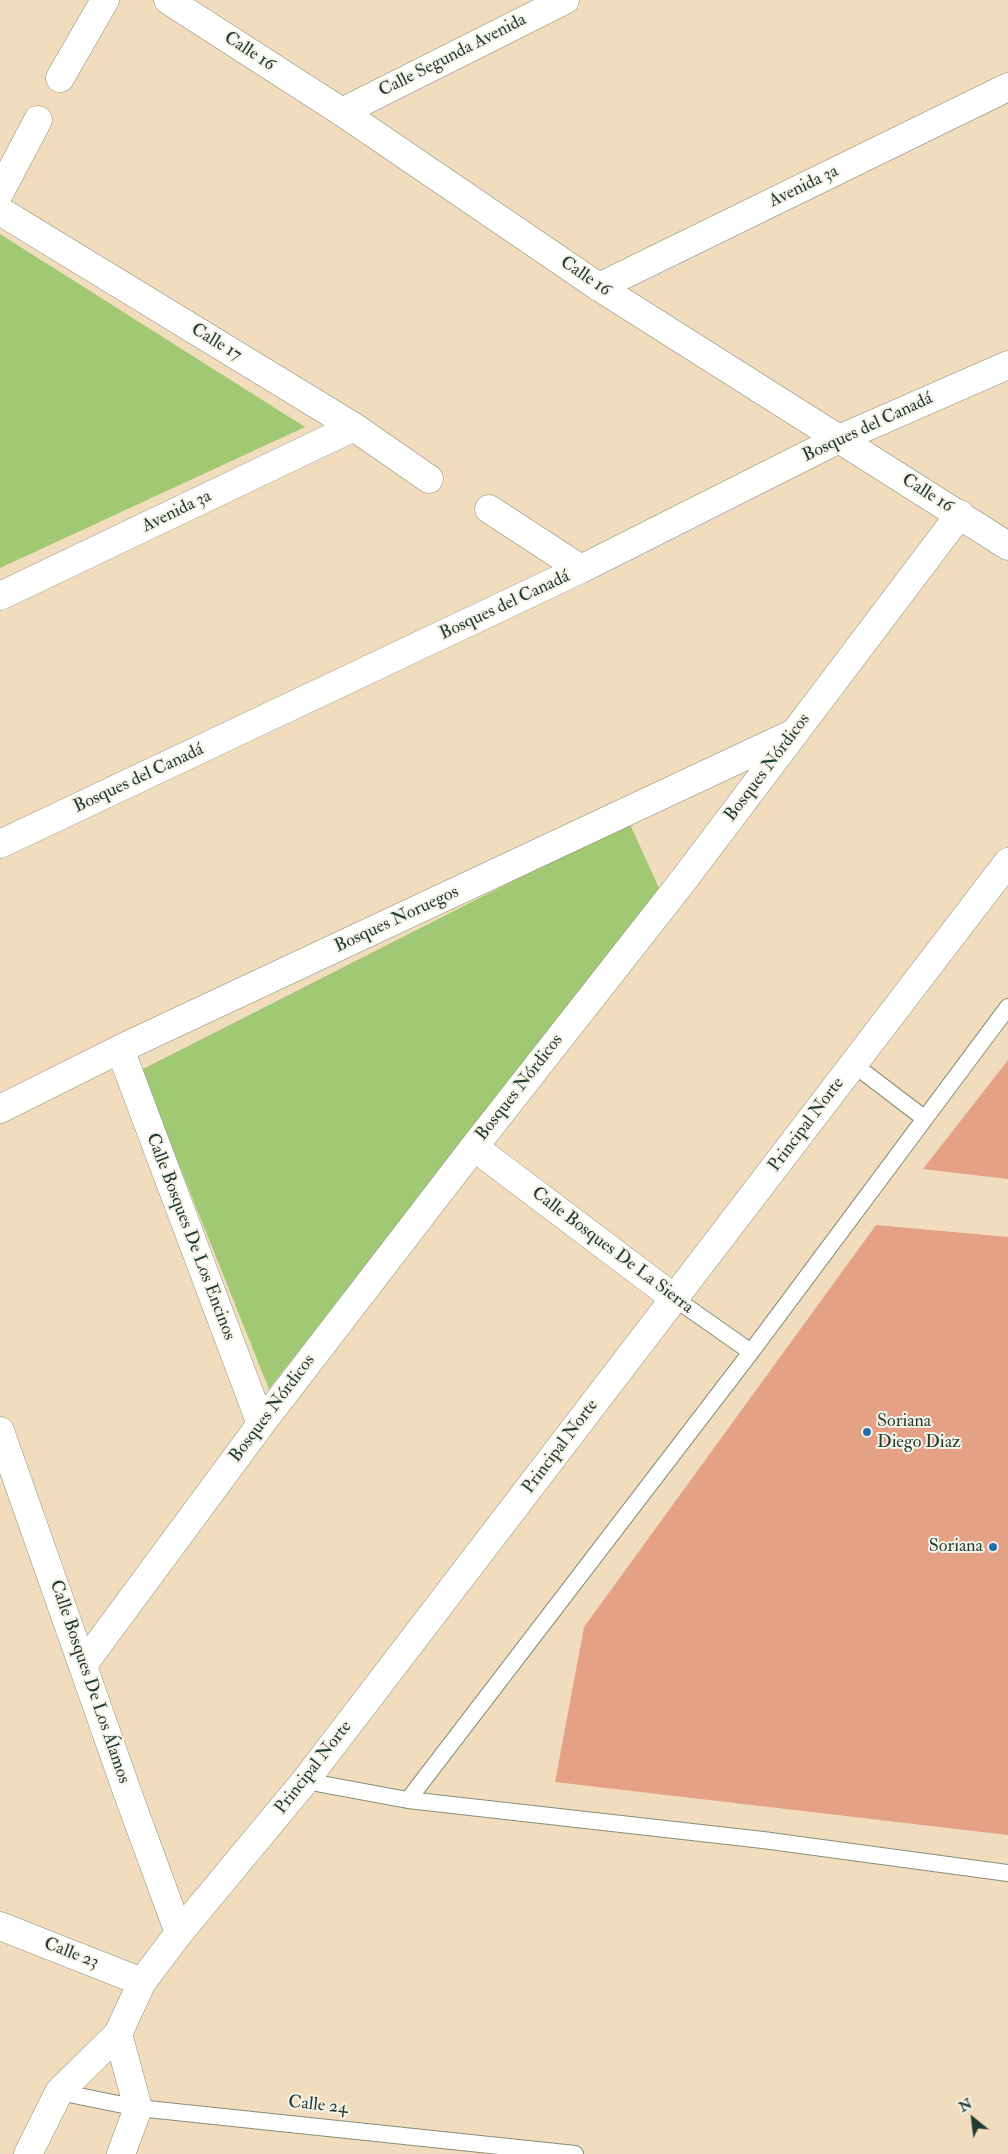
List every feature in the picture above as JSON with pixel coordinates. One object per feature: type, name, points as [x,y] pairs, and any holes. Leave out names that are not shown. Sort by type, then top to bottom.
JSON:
[{"type":"street","points":[[60,78],[105,0]]},
{"type":"street","name":"Calle 16","points":[[168,0],[342,112],[599,287],[1008,546]]},
{"type":"street","name":"Calle Segunda Avenida","points":[[342,112],[564,0]]},
{"type":"street","name":"Avenida 3a","points":[[599,287],[1008,87]]},
{"type":"street","points":[[0,192],[38,120]]},
{"type":"street","name":"Calle 17","points":[[0,211],[354,427],[429,479]]},
{"type":"street","name":"Bosques del Canadá","points":[[0,844],[581,569],[839,439],[1008,365]]},
{"type":"street","name":"Avenida 3a","points":[[0,596],[354,427]]},
{"type":"street","points":[[489,509],[581,569]]},
{"type":"street","name":"Bosques Nórdicos","points":[[83,1665],[261,1424],[474,1147],[682,882],[960,514]]},
{"type":"street","name":"Bosques Noruegos","points":[[0,1108],[120,1049],[794,733]]},
{"type":"street","name":"Principal Norte","points":[[28,2154],[58,2092],[118,2034],[142,1982],[179,1933],[305,1781],[1008,862]]},
{"type":"street","name":"Calle Bosques De Los Encinos","points":[[120,1049],[261,1424]]},
{"type":"street","name":"Calle Bosques De La Sierra","points":[[474,1147],[674,1298]]},
{"type":"street","name":"Calle Bosques De Los Álamos","points":[[0,1430],[179,1933]]},
{"type":"street","name":"Calle 23","points":[[0,1926],[142,1982]]},
{"type":"street","points":[[118,2034],[138,2108],[121,2154]]},
{"type":"lane","points":[[408,1800],[751,1352],[1008,1007]]},
{"type":"lane","points":[[853,1064],[924,1118]]},
{"type":"lane","name":"Calle Bosques De La Sierra","points":[[674,1298],[751,1352]]},
{"type":"lane","points":[[305,1781],[408,1800],[763,1840],[1008,1873]]},
{"type":"lane","name":"Calle 24","points":[[58,2092],[138,2108],[575,2154]]},
{"type":"green space","points":[[0,234],[305,427],[0,568]]},
{"type":"green space","points":[[629,822],[659,888],[269,1389],[141,1070]]},
{"type":"building","points":[[1008,1060],[1008,1179],[923,1169]]},
{"type":"building","name":"Soriana Diego Diaz","points":[[876,1225],[1008,1237],[1008,1835],[555,1782],[584,1627]]},
{"type":"place","name":"Soriana Diego Diaz","points":[[867,1432]]},
{"type":"place","name":"Soriana","points":[[993,1547]]}]
